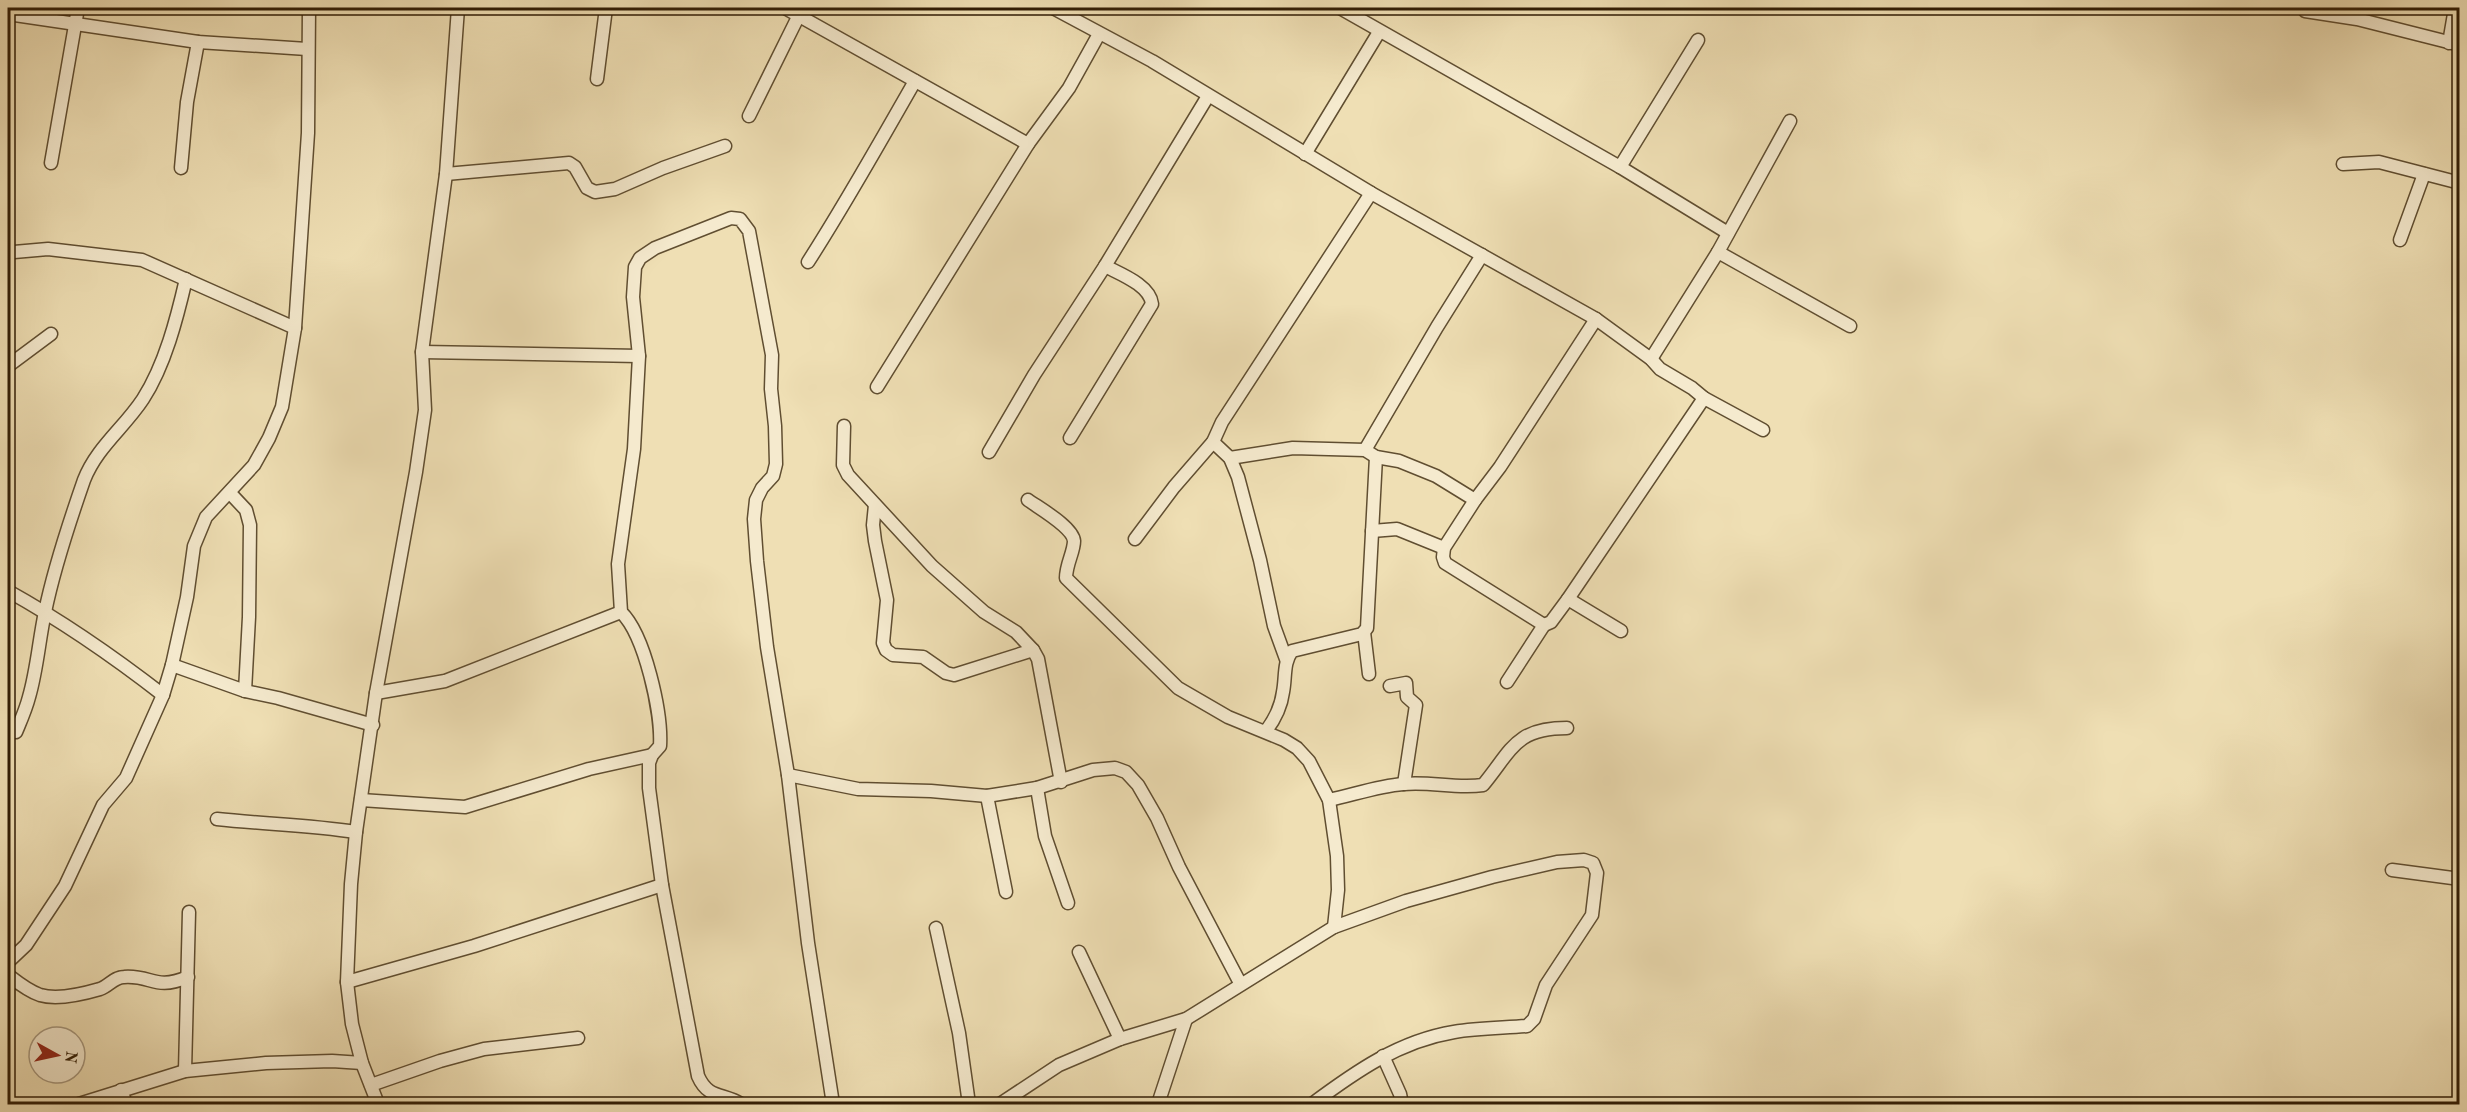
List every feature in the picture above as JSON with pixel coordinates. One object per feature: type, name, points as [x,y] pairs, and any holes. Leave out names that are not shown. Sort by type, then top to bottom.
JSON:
[{"type":"street","points":[[51,163],[78,8]]},
{"type":"street","points":[[8,962],[26,945],[64,886],[103,804],[126,778],[163,695],[187,597],[194,546],[206,517],[254,465],[282,407],[295,328],[308,133],[309,8]]},
{"type":"street","points":[[378,1104],[362,1063],[352,1024],[347,982],[351,884],[376,693],[423,420],[422,352],[446,174],[458,8]]},
{"type":"street","points":[[597,79],[606,8]]},
{"type":"street","points":[[785,8],[1028,144]]},
{"type":"street","points":[[1053,8],[1152,61],[1371,193],[1596,319],[1651,359],[1660,369],[1704,398],[1763,430]]},
{"type":"street","points":[[1340,8],[1620,167],[1728,233]]},
{"type":"street","points":[[2305,11],[2357,19],[2454,44],[2455,8]]},
{"type":"street","points":[[8,14],[198,42],[307,49]]},
{"type":"street","points":[[749,116],[799,15]]},
{"type":"street","points":[[1305,153],[1379,32]]},
{"type":"street","points":[[877,387],[1028,144],[1069,88],[1099,34]]},
{"type":"street","points":[[1620,167],[1698,40]]},
{"type":"street","points":[[181,168],[187,102],[198,42]]},
{"type":"street","points":[[808,262],[860,180],[867,162],[915,81]]},
{"type":"street","points":[[989,452],[1208,96]]},
{"type":"street","points":[[1651,359],[1718,252],[1790,121]]},
{"type":"street","points":[[446,174],[568,163],[575,167],[587,188],[595,192],[615,189],[663,168],[725,146]]},
{"type":"street","points":[[2343,164],[2379,162],[2460,183]]},
{"type":"street","points":[[2400,240],[2424,174]]},
{"type":"street","points":[[1135,540],[1174,487],[1213,442],[1222,422],[1371,193]]},
{"type":"street","points":[[741,1104],[715,1095],[703,1087],[698,1076],[662,885],[649,788],[649,764],[652,755],[660,746],[661,739],[652,681],[629,619],[621,612],[618,564],[634,449],[639,356],[633,277],[635,267],[640,258],[655,248],[731,218],[740,219],[749,231],[772,355],[771,389],[776,464],[773,477],[762,488],[756,500],[754,519],[767,647],[788,775],[808,943],[833,1104]]},
{"type":"street","points":[[14,252],[48,249],[142,260],[295,328]]},
{"type":"street","points":[[1718,252],[1850,326]]},
{"type":"street","points":[[1365,450],[1482,255]]},
{"type":"street","points":[[1070,438],[1152,304],[1151,296],[1144,288],[1105,266]]},
{"type":"street","points":[[16,732],[29,698],[45,611],[56,568],[91,465],[104,444],[142,401],[148,390],[169,336],[186,279]]},
{"type":"street","points":[[1544,625],[1445,563],[1444,548],[1500,467],[1596,319]]},
{"type":"street","points":[[8,366],[51,334]]},
{"type":"street","points":[[422,352],[639,356]]},
{"type":"street","points":[[1506,682],[1544,625],[1551,622],[1568,599],[1704,398]]},
{"type":"street","points":[[843,426],[843,465],[848,475],[932,566],[984,612],[1016,632],[1033,650],[1038,659],[1061,782]]},
{"type":"street","points":[[1213,442],[1230,458],[1238,477],[1260,560],[1274,626],[1286,659],[1283,695],[1276,717],[1266,731]]},
{"type":"street","points":[[1230,458],[1293,448],[1365,450],[1376,458],[1399,461],[1428,473],[1475,500]]},
{"type":"street","points":[[1368,674],[1364,632],[1369,621],[1376,458]]},
{"type":"street","points":[[230,493],[246,510],[250,525],[245,692]]},
{"type":"street","points":[[1028,500],[1069,529],[1074,540],[1066,566],[1066,578],[1178,688],[1228,717],[1266,731],[1297,748],[1309,761],[1329,800],[1337,856],[1338,890],[1334,927]]},
{"type":"street","points":[[875,505],[873,525],[887,600],[883,643],[886,650],[893,655],[923,657],[946,673],[954,675],[1033,650]]},
{"type":"street","points":[[1372,531],[1397,529],[1444,548]]},
{"type":"street","points":[[8,591],[45,611],[127,667],[163,695]]},
{"type":"street","points":[[1568,599],[1621,631]]},
{"type":"street","points":[[376,693],[445,681],[621,612]]},
{"type":"street","points":[[1286,659],[1293,651],[1306,646],[1364,632]]},
{"type":"street","points":[[172,665],[245,692],[289,701],[373,725]]},
{"type":"street","points":[[1390,686],[1406,683],[1407,697],[1416,705],[1404,784]]},
{"type":"street","points":[[1329,800],[1404,784],[1446,784],[1461,788],[1483,785],[1519,739],[1548,728],[1567,728]]},
{"type":"street","points":[[361,800],[465,807],[589,769],[652,755]]},
{"type":"street","points":[[788,775],[858,789],[987,796],[1037,788],[1093,770],[1115,768],[1126,772],[1157,818],[1179,867],[1240,983]]},
{"type":"street","points":[[1037,788],[1045,836],[1068,903]]},
{"type":"street","points":[[987,796],[1006,892]]},
{"type":"street","points":[[217,819],[356,832]]},
{"type":"street","points":[[1000,1104],[1059,1065],[1120,1039],[1186,1019],[1240,983],[1334,927],[1450,888],[1557,862],[1584,860],[1593,863],[1597,873],[1592,915],[1546,986],[1534,1019],[1527,1026],[1454,1032],[1410,1043],[1356,1072],[1312,1104]]},
{"type":"street","points":[[2392,870],[2460,879]]},
{"type":"street","points":[[347,982],[474,946],[662,885]]},
{"type":"street","points":[[185,1071],[189,912]]},
{"type":"street","points":[[936,928],[958,1033],[969,1104]]},
{"type":"street","points":[[1079,952],[1098,997],[1120,1039]]},
{"type":"street","points":[[8,975],[38,994],[53,997],[102,988],[112,980],[122,977],[135,977],[160,984],[171,984],[188,976]]},
{"type":"street","points":[[1158,1104],[1186,1019]]},
{"type":"street","points":[[371,1085],[440,1061],[484,1049],[578,1038]]},
{"type":"street","points":[[1383,1056],[1400,1094],[1402,1104]]},
{"type":"street","points":[[79,1104],[185,1071],[266,1063],[332,1061],[362,1063]]},
{"type":"street","points":[[121,1090],[126,1104]]}]
